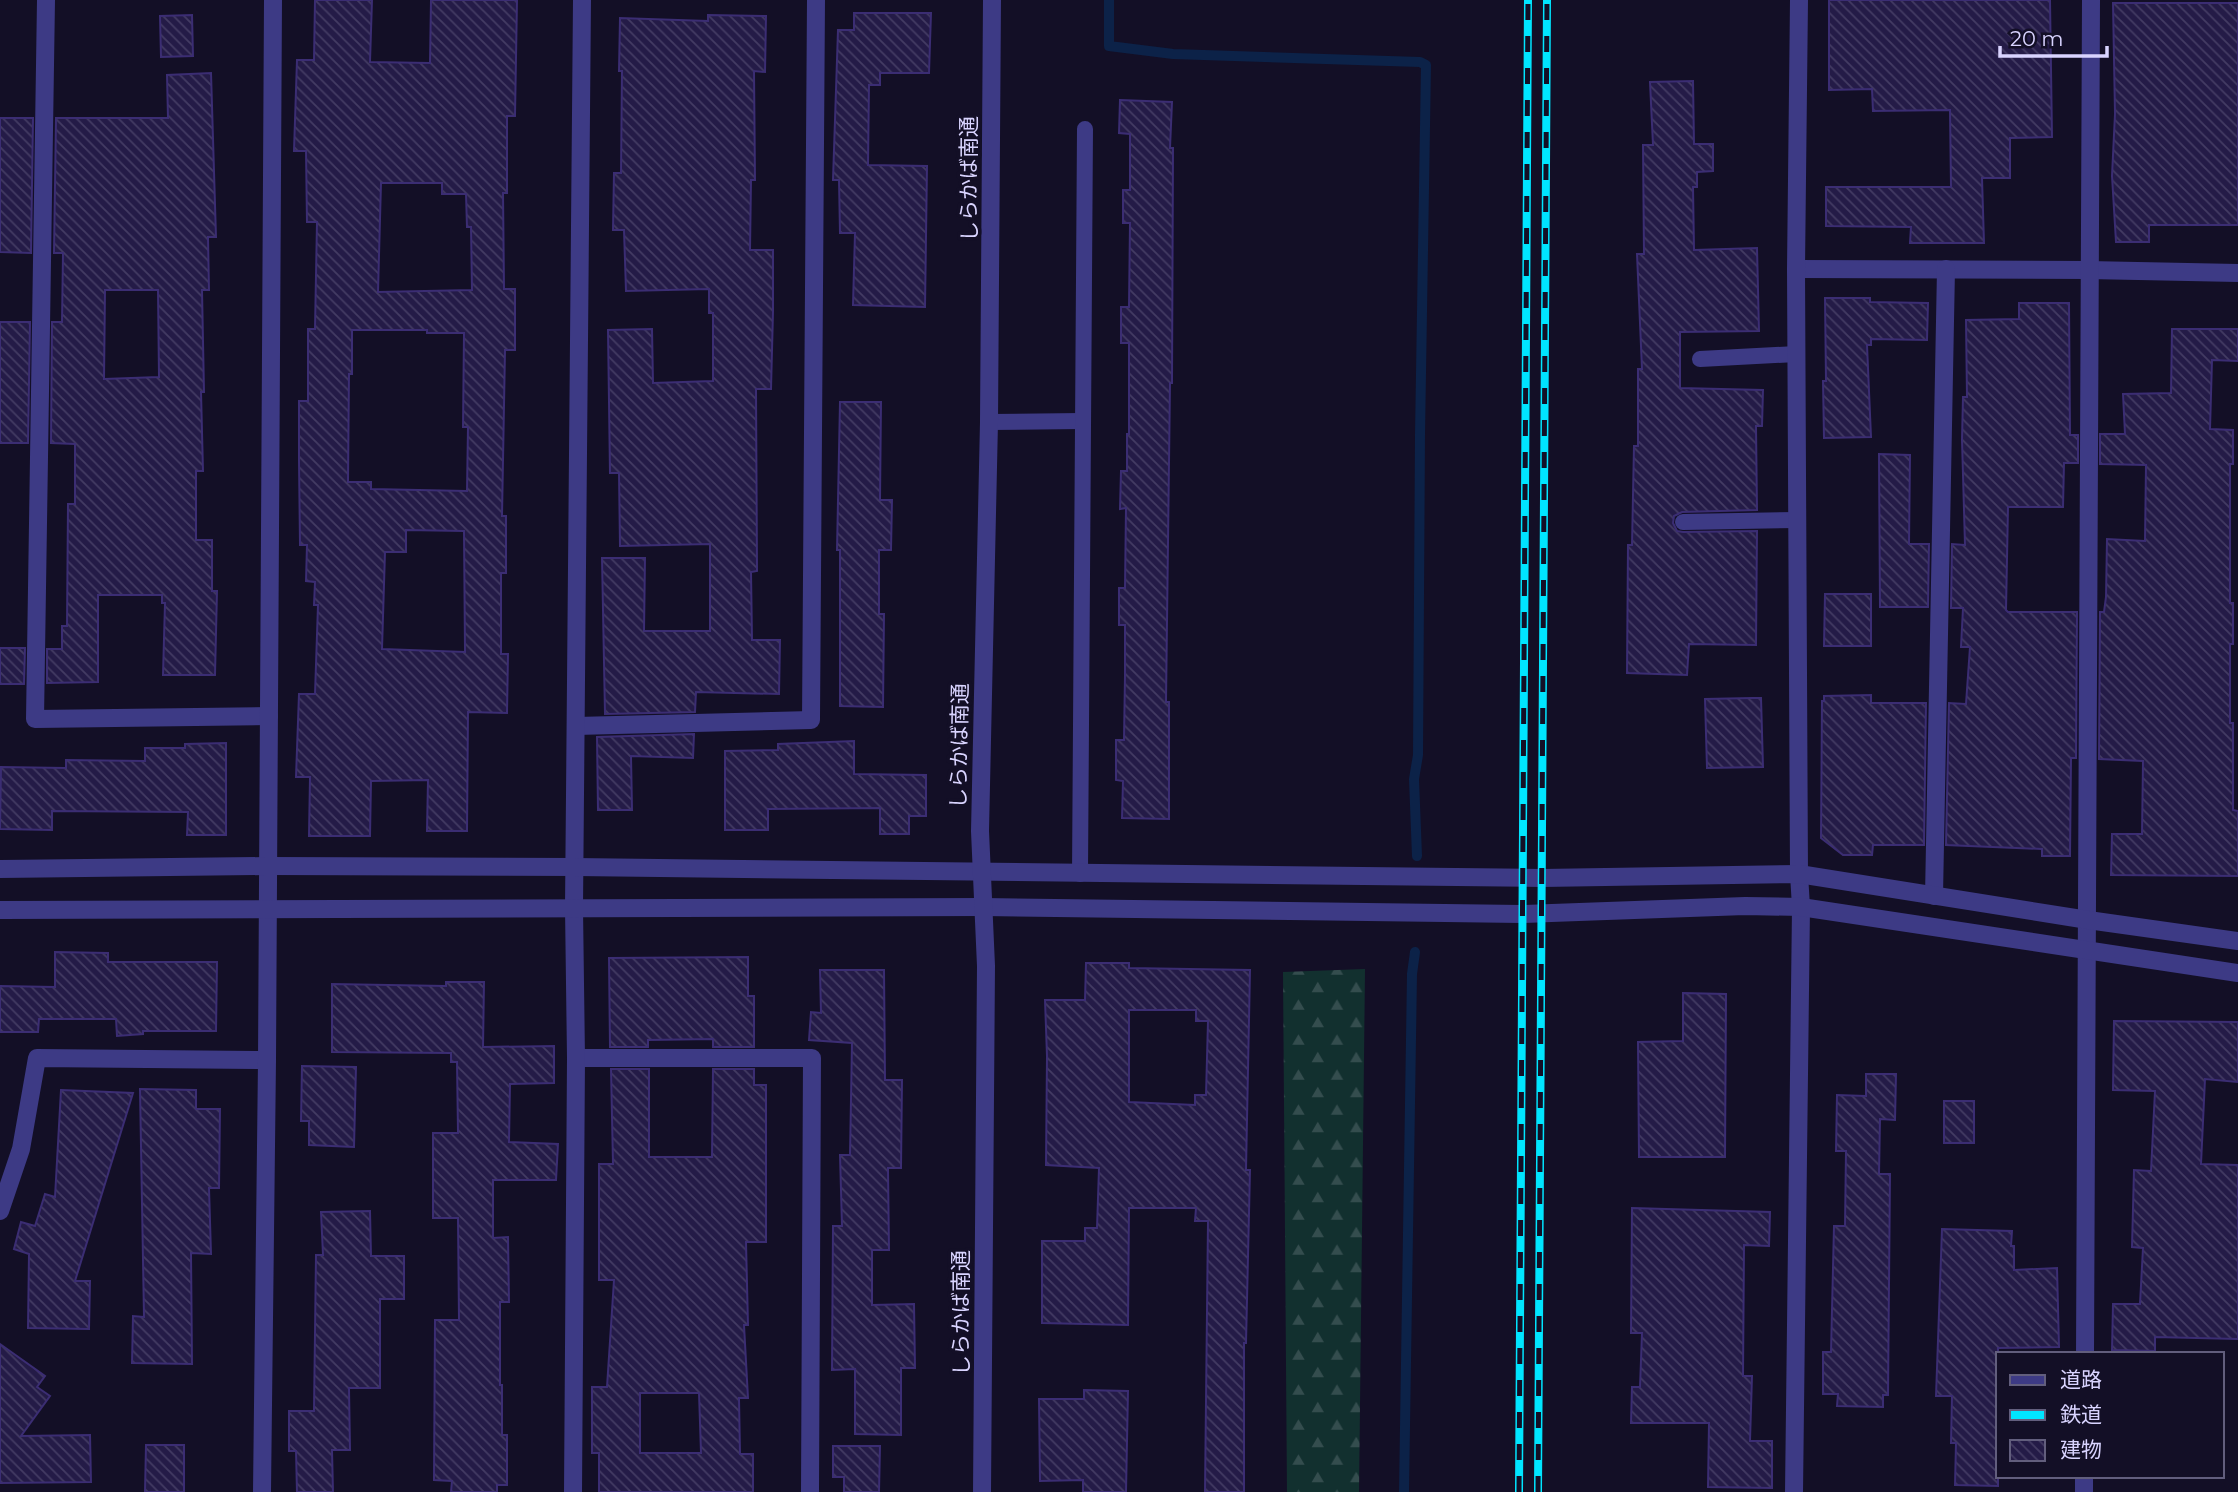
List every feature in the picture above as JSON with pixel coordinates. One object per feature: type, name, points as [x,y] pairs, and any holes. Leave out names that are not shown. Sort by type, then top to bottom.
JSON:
[{"type":"street","points":[[46,0],[36,719],[268,716]]},
{"type":"street","points":[[262,1492],[273,0]]},
{"type":"street","points":[[573,1492],[576,1058],[574,908],[582,0]]},
{"type":"street","points":[[576,726],[811,720],[816,0]]},
{"type":"street","name":"しらかば南通","points":[[982,1492],[986,979],[982,873],[992,0]]},
{"type":"street","points":[[1794,1492],[1801,907],[1796,354],[1799,0]]},
{"type":"street","points":[[2085,1352],[2091,0]]},
{"type":"street","points":[[1796,269],[2238,273]]},
{"type":"street","points":[[1934,896],[1946,269]]},
{"type":"street","points":[[0,869],[575,867],[1542,878],[1799,874],[2238,941]]},
{"type":"street","points":[[0,910],[983,907],[1541,914],[1745,906],[1801,907],[2238,974]]},
{"type":"street","points":[[0,1211],[22,1149],[37,1058],[267,1060]]},
{"type":"street","points":[[576,1058],[812,1058],[810,1492]]},
{"type":"lane","points":[[1080,874],[1085,129]]},
{"type":"lane","points":[[1700,359],[1796,354]]},
{"type":"lane","points":[[989,422],[1082,421]]},
{"type":"lane","points":[[1683,522],[1797,520]]},
{"type":"green space","points":[[1365,969],[1359,1492],[1287,1492],[1283,972]]},
{"type":"building","points":[[315,0],[372,0],[370,62],[430,63],[431,0],[517,0],[515,116],[507,116],[507,193],[503,193],[504,289],[515,289],[515,350],[505,350],[502,516],[506,516],[506,573],[501,573],[501,654],[508,654],[507,713],[468,712],[467,831],[427,831],[428,780],[371,781],[370,836],[309,836],[310,777],[296,777],[299,694],[315,694],[318,605],[314,605],[315,582],[306,581],[307,545],[300,545],[299,401],[308,401],[308,329],[315,329],[317,222],[307,222],[306,151],[294,151],[297,60],[314,60]],"holes":[[[381,183],[442,183],[442,194],[466,194],[467,227],[471,227],[472,290],[378,292]],[[352,330],[464,333],[463,427],[468,427],[467,491],[371,489],[371,482],[348,482],[349,374],[352,374]],[[406,530],[464,531],[465,652],[382,649],[385,552],[406,552]]]},
{"type":"building","points":[[1829,0],[2050,0],[2052,137],[2010,138],[2010,178],[1982,178],[1984,243],[1910,243],[1911,227],[1826,226],[1826,187],[1951,187],[1950,110],[1873,111],[1872,89],[1829,90]]},
{"type":"building","points":[[2113,3],[2238,3],[2238,225],[2149,225],[2149,242],[2116,242],[2112,176],[2115,114]]},
{"type":"building","points":[[854,13],[931,13],[929,73],[880,73],[880,85],[869,85],[868,165],[927,166],[925,307],[853,305],[855,233],[840,233],[839,180],[833,180],[838,30],[854,30]]},
{"type":"building","points":[[192,15],[193,56],[161,57],[160,16]]},
{"type":"building","points":[[708,15],[766,16],[765,72],[754,71],[755,180],[751,180],[750,250],[773,250],[773,312],[771,389],[756,389],[757,571],[751,572],[752,640],[780,640],[779,694],[696,692],[695,712],[605,714],[602,558],[645,558],[644,631],[710,631],[710,544],[620,546],[619,473],[610,473],[608,330],[652,329],[653,383],[713,381],[713,313],[709,313],[709,289],[626,291],[624,230],[613,230],[614,173],[621,173],[620,18],[708,21]]},
{"type":"building","points":[[211,73],[216,237],[208,237],[209,290],[202,290],[203,471],[196,471],[196,540],[212,540],[212,591],[217,591],[215,675],[163,675],[165,603],[162,603],[162,595],[98,595],[98,682],[47,683],[47,649],[62,649],[62,626],[67,626],[68,504],[75,504],[75,444],[51,443],[52,322],[62,322],[63,253],[54,253],[56,118],[168,118],[167,75]],"holes":[[[105,290],[158,290],[159,377],[104,379]]]},
{"type":"building","points":[[1693,81],[1694,144],[1713,144],[1713,171],[1697,172],[1697,187],[1693,187],[1694,250],[1757,248],[1759,331],[1680,332],[1680,388],[1763,390],[1762,426],[1756,426],[1757,510],[1682,512],[1674,516],[1673,523],[1677,531],[1683,532],[1757,531],[1756,645],[1689,644],[1687,675],[1627,673],[1628,545],[1632,545],[1634,446],[1638,446],[1638,369],[1642,369],[1637,254],[1644,254],[1643,145],[1653,145],[1650,82]]},
{"type":"building","points":[[1120,100],[1172,102],[1172,383],[1166,702],[1169,702],[1169,819],[1122,818],[1123,781],[1116,780],[1116,740],[1124,740],[1125,625],[1119,625],[1119,588],[1125,588],[1126,508],[1120,509],[1121,471],[1127,471],[1129,434],[1129,343],[1121,343],[1121,307],[1129,307],[1130,223],[1123,223],[1123,190],[1130,190],[1130,134],[1119,133]]},
{"type":"building","points":[[0,118],[33,118],[31,253],[0,252]]},
{"type":"building","points":[[1825,298],[1870,298],[1870,302],[1928,303],[1927,340],[1871,339],[1871,345],[1867,345],[1871,437],[1824,438]]},
{"type":"building","points":[[2019,303],[2069,303],[2070,435],[2078,435],[2078,463],[2064,463],[2063,507],[2008,507],[2006,610],[2077,612],[2076,758],[2071,758],[2070,856],[2042,856],[2042,849],[1946,845],[1949,703],[1966,704],[1970,647],[1961,647],[1963,608],[1951,608],[1952,544],[1965,545],[1962,440],[1963,397],[1967,397],[1966,320],[2019,319]]},
{"type":"building","points":[[0,322],[30,322],[28,443],[0,443]]},
{"type":"building","points":[[2172,329],[2238,329],[2238,361],[2212,360],[2210,429],[2233,430],[2233,464],[2230,464],[2230,603],[2233,603],[2233,644],[2230,644],[2230,723],[2233,723],[2233,810],[2238,811],[2238,876],[2111,875],[2112,834],[2142,834],[2143,761],[2099,759],[2100,612],[2104,612],[2106,597],[2107,539],[2145,541],[2146,465],[2100,464],[2100,434],[2125,434],[2123,394],[2171,393]]},
{"type":"building","points":[[840,402],[881,402],[880,500],[892,500],[891,550],[879,550],[879,614],[884,614],[883,707],[840,706],[840,550],[837,550]]},
{"type":"building","points":[[1879,454],[1910,455],[1909,544],[1929,544],[1928,607],[1880,607]]},
{"type":"building","points":[[1825,594],[1871,594],[1871,646],[1824,646]]},
{"type":"building","points":[[0,648],[25,648],[24,684],[0,684]]},
{"type":"building","points":[[1871,695],[1871,703],[1926,703],[1924,845],[1873,845],[1872,855],[1843,855],[1821,838],[1822,701],[1824,696]]},
{"type":"building","points":[[1761,698],[1763,767],[1707,768],[1705,699]]},
{"type":"building","points":[[694,734],[693,758],[631,756],[632,810],[598,810],[597,737]]},
{"type":"building","points":[[854,741],[854,774],[926,775],[926,816],[909,816],[909,834],[880,834],[880,808],[768,809],[768,830],[725,830],[725,751],[778,750],[778,744]]},
{"type":"building","points":[[226,743],[226,835],[187,835],[188,812],[52,811],[52,830],[0,829],[1,767],[66,768],[66,760],[145,761],[145,748],[185,748],[185,744]]},
{"type":"building","points":[[55,952],[108,953],[108,962],[217,962],[216,1031],[143,1031],[143,1034],[117,1036],[116,1019],[39,1019],[38,1032],[0,1032],[0,986],[55,987]]},
{"type":"building","points":[[748,957],[748,996],[754,996],[754,1047],[713,1047],[713,1039],[648,1040],[648,1047],[610,1047],[609,958]]},
{"type":"building","points":[[1086,963],[1129,963],[1129,968],[1250,970],[1246,1170],[1250,1170],[1244,1343],[1244,1492],[1205,1492],[1208,1221],[1195,1221],[1196,1208],[1129,1208],[1128,1325],[1042,1323],[1042,1241],[1085,1241],[1085,1228],[1097,1228],[1099,1168],[1046,1165],[1045,1000],[1085,1000]],"holes":[[[1129,1010],[1196,1010],[1196,1021],[1208,1021],[1206,1095],[1195,1095],[1195,1105],[1129,1102]]]},
{"type":"building","points":[[820,970],[884,970],[885,1080],[902,1080],[901,1168],[888,1168],[889,1250],[872,1250],[872,1305],[914,1304],[915,1368],[901,1368],[901,1435],[855,1434],[855,1369],[832,1370],[833,1226],[842,1226],[840,1155],[850,1155],[852,1043],[809,1040],[811,1012],[821,1013]]},
{"type":"building","points":[[446,982],[484,982],[483,1047],[554,1046],[554,1083],[510,1084],[509,1142],[558,1144],[556,1180],[493,1180],[493,1238],[508,1237],[509,1302],[500,1302],[500,1385],[502,1435],[507,1435],[507,1485],[497,1485],[497,1492],[451,1492],[452,1481],[434,1480],[435,1320],[459,1320],[458,1218],[433,1218],[433,1133],[458,1133],[457,1062],[451,1062],[451,1053],[332,1052],[332,984],[446,986]]},
{"type":"building","points":[[1683,993],[1726,994],[1725,1157],[1639,1157],[1638,1042],[1683,1041]]},
{"type":"building","points":[[2114,1021],[2238,1022],[2238,1082],[2205,1079],[2201,1164],[2238,1165],[2238,1339],[2155,1337],[2155,1351],[2112,1350],[2113,1304],[2140,1304],[2143,1248],[2132,1247],[2134,1170],[2151,1171],[2155,1091],[2113,1090]]},
{"type":"building","points":[[302,1066],[356,1067],[354,1147],[309,1145],[309,1121],[301,1121]]},
{"type":"building","points":[[611,1069],[649,1069],[649,1157],[712,1157],[713,1069],[754,1069],[754,1085],[766,1085],[766,1242],[746,1242],[748,1325],[744,1325],[748,1398],[739,1398],[740,1454],[753,1454],[753,1492],[599,1492],[599,1453],[592,1453],[592,1387],[607,1387],[614,1280],[599,1280],[599,1164],[613,1164]],"holes":[[[640,1393],[699,1393],[701,1453],[640,1453]]]},
{"type":"building","points":[[1866,1074],[1896,1074],[1895,1120],[1880,1119],[1879,1174],[1890,1174],[1888,1395],[1883,1395],[1883,1407],[1837,1406],[1838,1394],[1823,1394],[1823,1352],[1831,1352],[1834,1226],[1845,1226],[1846,1151],[1836,1151],[1837,1095],[1866,1096]]},
{"type":"building","points":[[140,1089],[196,1090],[196,1109],[220,1109],[219,1188],[209,1188],[211,1254],[191,1253],[192,1364],[132,1363],[133,1316],[144,1317]]},
{"type":"building","points":[[61,1090],[133,1093],[75,1281],[90,1281],[89,1329],[28,1328],[29,1254],[14,1249],[21,1222],[35,1226],[45,1194],[55,1197]]},
{"type":"building","points":[[1944,1101],[1974,1101],[1974,1143],[1944,1143]]},
{"type":"building","points":[[1632,1208],[1770,1212],[1769,1246],[1744,1245],[1743,1376],[1752,1376],[1750,1441],[1772,1441],[1772,1488],[1708,1487],[1709,1423],[1631,1423],[1632,1387],[1640,1387],[1642,1333],[1631,1333]]},
{"type":"building","points":[[370,1211],[371,1256],[404,1256],[404,1299],[380,1299],[380,1388],[349,1388],[350,1450],[332,1450],[333,1492],[297,1492],[296,1451],[289,1451],[289,1411],[314,1411],[316,1255],[323,1255],[321,1212]]},
{"type":"building","points":[[1942,1229],[2012,1231],[2014,1270],[2057,1268],[2059,1347],[1998,1348],[1996,1352],[1998,1486],[1955,1485],[1956,1443],[1951,1443],[1952,1396],[1936,1396]]},
{"type":"building","points":[[0,1344],[45,1376],[37,1387],[50,1396],[21,1436],[90,1435],[91,1482],[0,1483]]},
{"type":"building","points":[[1084,1390],[1128,1391],[1126,1492],[1083,1492],[1083,1480],[1040,1481],[1039,1399],[1084,1399]]},
{"type":"building","points":[[146,1445],[184,1445],[184,1492],[145,1492]]},
{"type":"building","points":[[833,1446],[880,1446],[879,1492],[844,1492],[844,1477],[833,1477]]},
{"type":"waterway","points":[[1109,0],[1109,46],[1173,54],[1420,62],[1426,65],[1418,755],[1414,779],[1417,856]]},
{"type":"waterway","points":[[1404,1492],[1412,974],[1415,952]]},
{"type":"railway","points":[[1519,1492],[1528,0]]},
{"type":"railway","points":[[1538,1492],[1547,0]]}]
